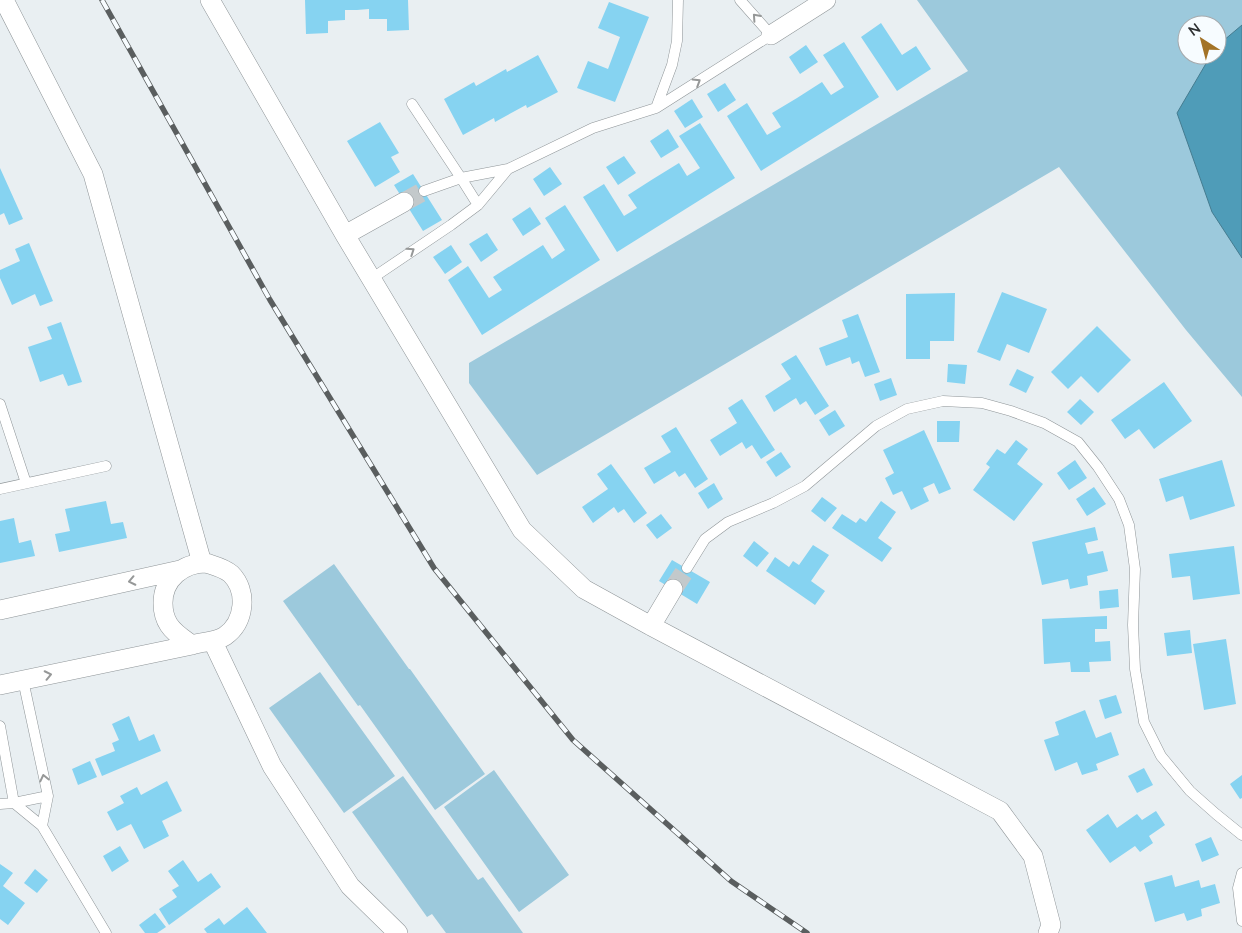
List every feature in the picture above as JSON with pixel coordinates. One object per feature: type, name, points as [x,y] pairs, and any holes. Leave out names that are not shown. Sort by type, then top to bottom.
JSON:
[{"type":"street","points":[[4,0],[93,174],[202,563]]},
{"type":"street","points":[[210,0],[345,235],[522,530],[584,589],[1000,811],[1033,856],[1051,925],[1048,933]]},
{"type":"street","points":[[772,35],[826,0]]},
{"type":"street","points":[[345,235],[404,202]]},
{"type":"street","points":[[0,610],[180,570],[202,563],[220,567],[231,575],[239,586],[242,600],[241,614],[235,626],[225,636],[213,642],[198,643],[0,685]]},
{"type":"street","points":[[180,570],[169,581],[163,595],[163,610],[168,624],[178,635],[192,645]]},
{"type":"street","points":[[651,626],[673,590]]},
{"type":"street","points":[[213,642],[272,766],[350,886],[398,933]]},
{"type":"lane","points":[[656,108],[672,65],[676,41],[678,0]]},
{"type":"lane","points":[[424,191],[461,178],[508,169],[593,128],[656,108],[772,35],[740,0]]},
{"type":"lane","points":[[412,104],[478,205]]},
{"type":"lane","points":[[371,279],[478,205],[508,169]]},
{"type":"lane","points":[[687,568],[705,539],[728,522],[773,503],[805,486],[876,426],[907,409],[943,401],[982,403],[1044,423],[1078,442],[1098,467],[1118,499],[1129,526],[1135,569],[1132,625],[1135,669],[1144,722],[1161,756],[1190,791],[1242,835]]},
{"type":"lane","points":[[0,404],[26,483]]},
{"type":"lane","points":[[0,489],[106,466]]},
{"type":"lane","points":[[23,680],[48,796],[42,826]]},
{"type":"lane","points":[[0,726],[14,804],[42,826],[106,933]]},
{"type":"lane","points":[[0,804],[14,804],[48,796]]},
{"type":"lane","points":[[1242,872],[1238,888],[1242,921]]},
{"type":"shaded area","points":[[917,0],[1242,0],[1242,397],[1186,330],[1059,167],[537,475],[469,383],[469,363],[968,71]]},
{"type":"shaded area","points":[[1242,25],[1242,258],[1212,212],[1177,113],[1205,65],[1227,65],[1227,38]]},
{"type":"shaded area","points":[[334,564],[485,774],[435,810],[283,601]]},
{"type":"shaded area","points":[[320,672],[395,776],[344,813],[269,708]]},
{"type":"shaded area","points":[[494,770],[569,875],[519,912],[444,807]]},
{"type":"shaded area","points":[[403,776],[478,880],[483,877],[523,933],[446,933],[432,914],[427,917],[352,812]]},
{"type":"building","points":[[305,0],[408,0],[409,30],[387,31],[387,19],[369,19],[369,9],[345,10],[345,20],[328,21],[328,33],[306,34]]},
{"type":"building","points":[[609,2],[649,17],[615,102],[577,88],[588,61],[608,69],[620,37],[598,28]]},
{"type":"building","points":[[881,23],[902,55],[916,46],[931,69],[897,91],[861,37]]},
{"type":"building","points":[[844,42],[879,97],[761,171],[727,116],[747,103],[767,135],[781,127],[772,113],[822,82],[831,95],[844,87],[823,55]]},
{"type":"building","points":[[806,45],[818,62],[800,74],[789,57]]},
{"type":"building","points":[[538,55],[558,92],[527,108],[526,105],[495,122],[494,118],[463,135],[444,99],[474,82],[476,86],[506,69],[507,72]]},
{"type":"building","points":[[725,83],[736,100],[718,112],[707,94]]},
{"type":"building","points":[[692,99],[703,117],[685,128],[674,111]]},
{"type":"building","points":[[380,122],[399,153],[391,157],[400,172],[375,187],[347,141]]},
{"type":"building","points":[[700,123],[735,178],[617,252],[583,197],[604,184],[624,216],[637,208],[628,195],[653,179],[679,163],[687,176],[700,168],[679,136]]},
{"type":"building","points":[[668,129],[679,147],[661,158],[650,141]]},
{"type":"building","points":[[624,156],[636,173],[618,185],[606,167]]},
{"type":"building","points":[[550,167],[562,184],[544,196],[533,179]]},
{"type":"building","points":[[0,168],[23,219],[9,225],[4,213],[0,215]]},
{"type":"building","points":[[413,174],[442,220],[423,231],[394,185]]},
{"type":"building","points":[[565,205],[600,260],[482,335],[448,280],[468,266],[489,298],[502,290],[493,277],[543,245],[552,259],[565,250],[545,218]]},
{"type":"building","points":[[530,207],[541,224],[523,236],[512,219]]},
{"type":"building","points":[[487,233],[498,250],[481,262],[469,244]]},
{"type":"building","points":[[29,243],[53,301],[40,306],[35,294],[12,305],[0,278],[0,270],[20,261],[15,249]]},
{"type":"building","points":[[451,245],[462,262],[445,274],[433,257]]},
{"type":"building","points":[[1002,292],[1047,309],[1029,353],[1007,344],[1000,361],[977,352]]},
{"type":"building","points":[[955,293],[954,341],[930,341],[930,359],[906,359],[906,294]]},
{"type":"building","points":[[858,314],[880,372],[865,377],[859,361],[852,364],[850,357],[826,366],[819,348],[848,337],[842,320]]},
{"type":"building","points":[[61,322],[82,382],[68,386],[63,374],[40,382],[28,347],[52,339],[47,327]]},
{"type":"building","points":[[1097,326],[1131,360],[1098,393],[1081,376],[1068,389],[1051,372]]},
{"type":"building","points":[[796,355],[829,406],[815,415],[806,401],[800,405],[796,398],[774,412],[765,396],[791,379],[781,364]]},
{"type":"building","points":[[948,364],[967,365],[965,384],[947,382]]},
{"type":"building","points":[[1017,369],[1034,377],[1026,393],[1009,385]]},
{"type":"building","points":[[891,378],[897,395],[880,401],[874,384]]},
{"type":"building","points":[[1164,382],[1192,421],[1154,449],[1139,429],[1125,439],[1111,420]]},
{"type":"building","points":[[742,399],[775,450],[761,459],[752,445],[746,449],[742,442],[720,456],[710,440],[737,423],[728,408]]},
{"type":"building","points":[[1080,399],[1094,412],[1081,425],[1067,412]]},
{"type":"building","points":[[835,410],[845,426],[829,436],[819,420]]},
{"type":"building","points":[[937,421],[960,421],[959,442],[937,442]]},
{"type":"building","points":[[676,427],[708,479],[695,488],[685,473],[679,477],[675,471],[654,484],[644,468],[671,452],[661,436]]},
{"type":"building","points":[[924,430],[951,489],[939,494],[934,483],[923,488],[929,501],[911,510],[902,491],[893,495],[885,478],[894,473],[883,450]]},
{"type":"building","points":[[1016,440],[1028,449],[1017,464],[1043,484],[1014,521],[973,490],[990,467],[986,464],[997,449],[1005,454]]},
{"type":"building","points":[[781,452],[791,467],[776,477],[766,462]]},
{"type":"building","points":[[1075,460],[1087,478],[1069,490],[1057,473]]},
{"type":"building","points":[[1222,460],[1235,506],[1190,520],[1183,496],[1166,502],[1159,479]]},
{"type":"building","points":[[611,464],[647,513],[634,523],[624,509],[618,513],[614,507],[593,523],[582,507],[608,489],[597,474]]},
{"type":"building","points":[[714,483],[723,499],[708,509],[698,493]]},
{"type":"building","points":[[1094,487],[1106,504],[1087,516],[1076,499]]},
{"type":"building","points":[[822,497],[837,508],[825,522],[811,511]]},
{"type":"building","points":[[106,501],[111,524],[123,522],[127,538],[59,552],[55,534],[70,531],[65,509]]},
{"type":"building","points":[[881,501],[896,512],[878,538],[892,548],[882,562],[832,528],[842,514],[856,523],[860,518],[866,522]]},
{"type":"building","points":[[661,514],[672,528],[657,539],[646,525]]},
{"type":"building","points":[[14,518],[19,543],[31,540],[35,556],[0,563],[0,521]]},
{"type":"building","points":[[1095,527],[1098,540],[1085,543],[1088,554],[1103,551],[1108,571],[1087,576],[1088,585],[1070,589],[1068,579],[1042,585],[1032,542]]},
{"type":"building","points":[[754,541],[769,553],[757,567],[743,556]]},
{"type":"building","points":[[813,545],[829,555],[811,581],[825,591],[815,605],[766,571],[775,557],[789,567],[793,561],[799,565]]},
{"type":"building","points":[[1234,546],[1240,594],[1193,600],[1190,576],[1172,578],[1169,554]]},
{"type":"building","points":[[672,560],[710,582],[697,604],[659,581]]},
{"type":"building","points":[[1118,589],[1119,607],[1100,609],[1099,591]]},
{"type":"building","points":[[1107,616],[1107,629],[1095,629],[1095,642],[1110,641],[1111,661],[1089,662],[1090,672],[1071,672],[1070,662],[1044,664],[1042,619]]},
{"type":"building","points":[[1190,630],[1192,653],[1167,656],[1164,633]]},
{"type":"building","points":[[1226,639],[1236,704],[1204,710],[1193,644]]},
{"type":"building","points":[[1116,695],[1122,713],[1105,719],[1099,700]]},
{"type":"building","points":[[1085,710],[1096,738],[1111,732],[1119,755],[1096,764],[1098,770],[1082,775],[1077,762],[1055,771],[1044,740],[1059,735],[1055,722]]},
{"type":"building","points":[[129,716],[139,741],[154,734],[161,751],[102,776],[95,759],[115,751],[112,743],[119,740],[112,724]]},
{"type":"building","points":[[90,761],[97,777],[78,785],[72,769]]},
{"type":"building","points":[[1144,768],[1153,785],[1137,793],[1128,776]]},
{"type":"building","points":[[1242,775],[1242,798],[1240,799],[1230,784]]},
{"type":"building","points":[[167,781],[182,811],[162,821],[169,836],[144,849],[131,824],[117,831],[107,812],[124,803],[120,796],[137,787],[141,795]]},
{"type":"building","points":[[1156,811],[1165,825],[1149,836],[1153,843],[1140,852],[1135,846],[1110,863],[1086,830],[1108,814],[1117,828],[1137,814],[1142,820]]},
{"type":"building","points":[[1211,837],[1219,855],[1202,862],[1195,844]]},
{"type":"building","points":[[120,846],[129,861],[112,872],[103,856]]},
{"type":"building","points":[[183,860],[198,882],[211,873],[221,887],[169,925],[159,909],[177,897],[172,890],[179,886],[168,871]]},
{"type":"building","points":[[0,864],[13,873],[3,886],[25,903],[8,925],[0,919]]},
{"type":"building","points":[[35,869],[48,880],[37,893],[24,883]]},
{"type":"building","points":[[1172,875],[1175,887],[1199,880],[1201,888],[1215,884],[1220,903],[1201,909],[1202,916],[1187,921],[1184,913],[1155,922],[1144,883]]},
{"type":"building","points":[[247,907],[267,933],[207,933],[204,929],[219,918],[224,925]]},
{"type":"building","points":[[155,913],[166,927],[157,933],[145,933],[139,925]]},
{"type":"tunnel","points":[[404,202],[424,191]]},
{"type":"tunnel","points":[[673,589],[687,568]]},
{"type":"railway","points":[[102,0],[270,300],[434,568],[573,740],[731,881],[807,933]]}]
